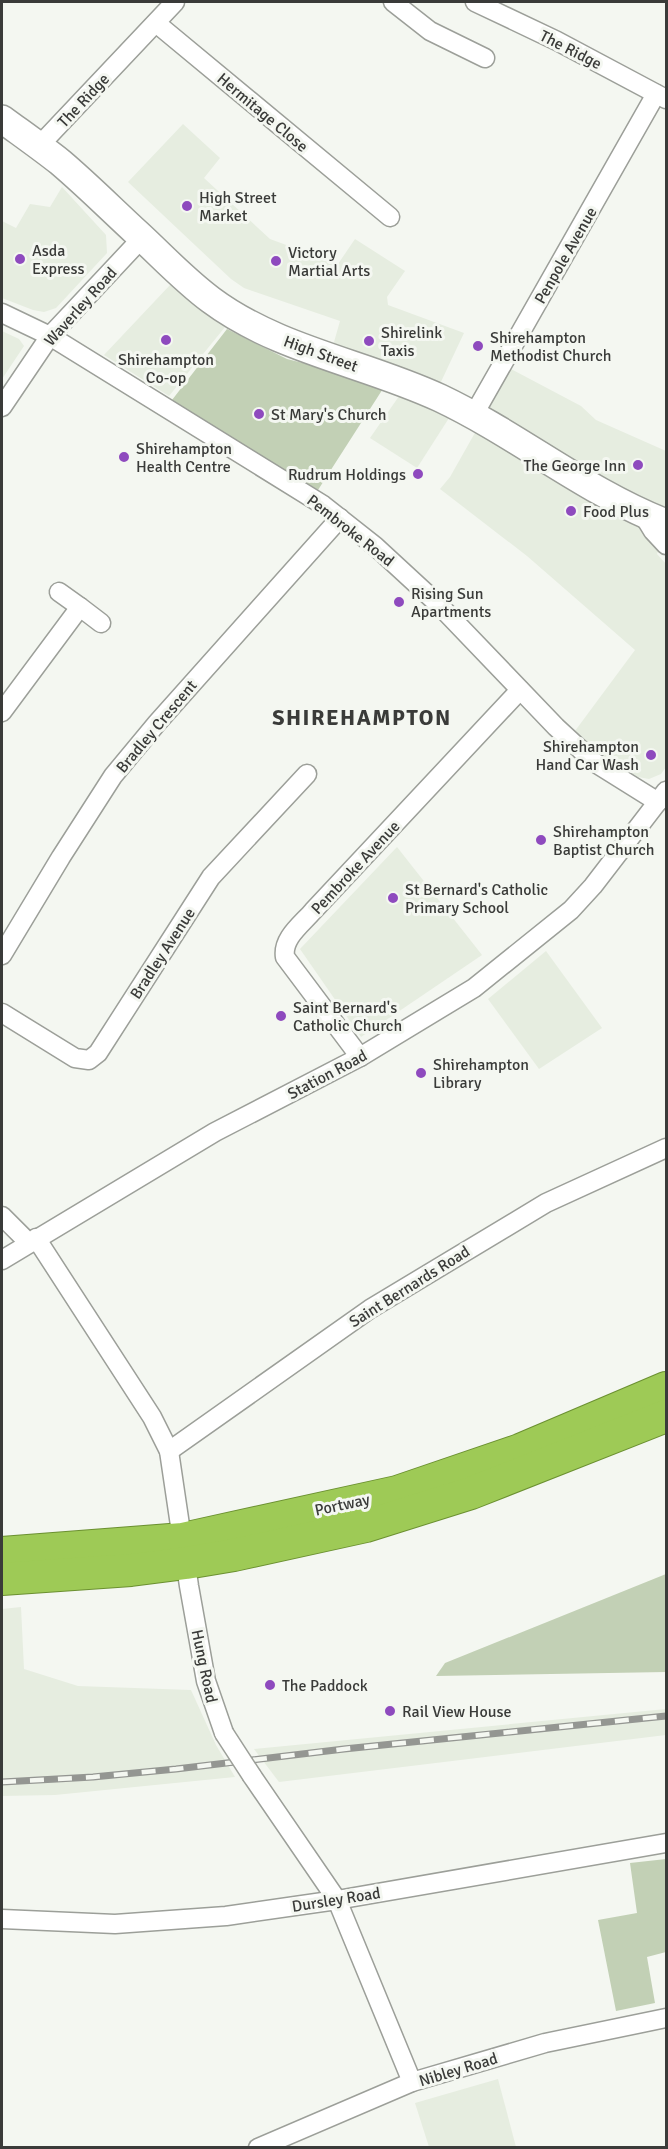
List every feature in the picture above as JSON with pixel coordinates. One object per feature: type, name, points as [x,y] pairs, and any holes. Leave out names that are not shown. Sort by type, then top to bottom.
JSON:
[{"type":"highway","name":"Portway","points":[[2,1580],[131,1570],[184,1551],[397,1492],[520,1450],[666,1388]]},
{"type":"highway","name":"Portway","points":[[2,1553],[184,1551],[234,1555],[366,1526],[471,1493],[666,1416]]},
{"type":"main road","name":"High Street","points":[[2,118],[61,163],[211,300],[260,330],[441,399],[654,518]]},
{"type":"street","name":"The Ridge","points":[[39,146],[175,2]]},
{"type":"street","points":[[393,2],[430,31],[485,58]]},
{"type":"street","name":"The Ridge","points":[[475,2],[557,41],[661,96]]},
{"type":"street","name":"Hermitage Close","points":[[156,23],[375,195],[390,217]]},
{"type":"street","name":"Penpole Avenue","points":[[473,416],[661,96]]},
{"type":"street","name":"Waverley Road","points":[[2,407],[50,336],[142,238]]},
{"type":"street","name":"Pembroke Road","points":[[2,313],[50,336],[242,453],[340,518],[439,604],[556,727],[594,762],[662,796]]},
{"type":"street","name":"Bradley Crescent","points":[[2,956],[113,776],[157,723],[340,518]]},
{"type":"street","name":"High Street","points":[[654,518],[653,531],[666,545]]},
{"type":"street","points":[[59,592],[101,622]]},
{"type":"street","points":[[2,712],[80,607]]},
{"type":"street","name":"Pembroke Avenue","points":[[360,1057],[285,957],[284,948],[290,937],[313,911],[520,690]]},
{"type":"street","name":"Bradley Avenue","points":[[2,1013],[75,1059],[89,1060],[98,1053],[211,877],[307,774]]},
{"type":"street","name":"Station Road","points":[[2,1260],[215,1132],[360,1057],[474,988],[571,910],[593,886],[662,796]]},
{"type":"street","name":"Saint Bernards Road","points":[[169,1451],[370,1309],[546,1203],[666,1148]]},
{"type":"street","name":"Hung Road","points":[[2,1216],[33,1241],[152,1418],[169,1451],[206,1681],[224,1733],[337,1900],[412,2082]]},
{"type":"street","name":"Dursley Road","points":[[2,1918],[115,1924],[226,1916],[337,1900],[666,1843]]},
{"type":"street","name":"Nibley Road","points":[[258,2148],[412,2082],[545,2043],[666,2019]]},
{"type":"shaded area","points":[[183,124],[220,158],[204,178],[270,239],[338,264],[355,239],[405,271],[387,297],[388,305],[464,333],[439,386],[332,349],[340,321],[244,288],[231,279],[128,182]]},
{"type":"shaded area","points":[[62,187],[106,235],[107,253],[56,308],[44,312],[33,310],[2,298],[2,221],[16,228],[30,204],[50,207]]},
{"type":"shaded area","name":"Shirehampton Co-op","points":[[171,284],[225,327],[169,396],[104,355]]},
{"type":"shaded area","points":[[2,331],[19,339],[24,346],[2,379]]},
{"type":"shaded area","points":[[511,369],[581,406],[596,420],[666,451],[666,530],[657,554],[666,564],[666,767],[661,774],[649,779],[638,777],[572,735],[635,650],[527,556],[440,489],[450,477]]},
{"type":"shaded area","points":[[404,389],[449,418],[417,468],[370,438]]},
{"type":"shaded area","name":"St Bernard's Catholic Primary School","points":[[397,847],[482,955],[361,1037],[300,949]]},
{"type":"shaded area","points":[[546,951],[602,1028],[539,1069],[488,999]]},
{"type":"shaded area","points":[[21,1607],[24,1669],[78,1686],[191,1690],[216,1745],[235,1777],[55,1795],[2,1796],[2,1609]]},
{"type":"shaded area","points":[[666,1709],[666,1735],[279,1782],[254,1749]]},
{"type":"shaded area","points":[[498,2079],[516,2147],[429,2147],[415,2103]]},
{"type":"green space","points":[[227,329],[287,359],[386,384],[318,490],[222,433],[172,400]]},
{"type":"green space","points":[[666,1574],[666,1672],[436,1676],[445,1663]]},
{"type":"green space","points":[[666,1859],[666,1952],[647,1957],[655,2003],[616,2011],[598,1920],[637,1913],[630,1863]]},
{"type":"railway","points":[[2,1782],[176,1769],[344,1749],[666,1716]]},
{"type":"place","name":"High Street Market","points":[[187,206]]},
{"type":"place","name":"Asda Express","points":[[20,259]]},
{"type":"place","name":"Victory Martial Arts","points":[[276,261]]},
{"type":"place","name":"Shirehampton Co-op","points":[[166,340]]},
{"type":"place","name":"Shirelink Taxis","points":[[369,341]]},
{"type":"place","name":"Shirehampton Methodist Church","points":[[478,346]]},
{"type":"place","name":"St Mary's Church","points":[[259,414]]},
{"type":"place","name":"Shirehampton Health Centre","points":[[124,457]]},
{"type":"place","name":"The George Inn","points":[[638,465]]},
{"type":"place","name":"Rudrum Holdings","points":[[418,474]]},
{"type":"place","name":"Food Plus","points":[[571,511]]},
{"type":"place","name":"Rising Sun Apartments","points":[[399,602]]},
{"type":"place","name":"Shirehampton Hand Car Wash","points":[[651,755]]},
{"type":"place","name":"Shirehampton Baptist Church","points":[[541,840]]},
{"type":"place","name":"St Bernard's Catholic Primary School","points":[[393,898]]},
{"type":"place","name":"Saint Bernard's Catholic Church","points":[[281,1016]]},
{"type":"place","name":"Shirehampton Library","points":[[421,1073]]},
{"type":"place","name":"The Paddock","points":[[270,1685]]},
{"type":"place","name":"Rail View House","points":[[390,1711]]},
{"type":"district","name":"SHIREHAMPTON","points":[[362,717]]}]
